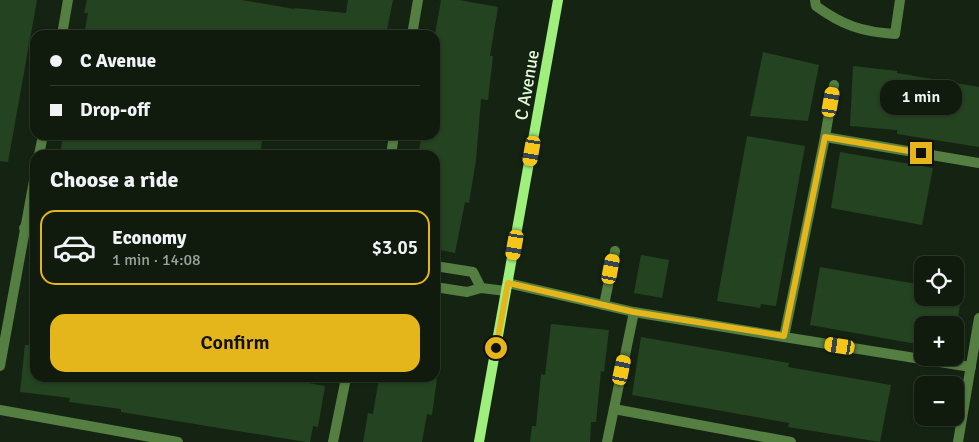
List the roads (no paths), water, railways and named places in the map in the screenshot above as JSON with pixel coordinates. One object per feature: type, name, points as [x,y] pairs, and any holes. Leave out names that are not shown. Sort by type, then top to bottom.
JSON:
[{"type":"street","points":[[63,30],[68,0]]},
{"type":"street","points":[[413,30],[418,0]]},
{"type":"street","name":"C Avenue","points":[[480,442],[558,0]]},
{"type":"street","points":[[815,0],[816,6],[836,20],[868,32],[895,34],[900,0]]},
{"type":"street","points":[[784,336],[834,85]]},
{"type":"street","points":[[825,137],[979,163]]},
{"type":"street","points":[[0,366],[30,229]]},
{"type":"street","points":[[604,305],[614,251]]},
{"type":"street","points":[[440,267],[473,272],[481,288]]},
{"type":"street","points":[[440,289],[467,292],[481,288],[507,287],[634,312],[971,367]]},
{"type":"street","points":[[607,442],[634,312]]},
{"type":"street","points":[[958,442],[979,318]]},
{"type":"street","points":[[333,442],[345,382]]},
{"type":"street","points":[[614,409],[791,442]]},
{"type":"street","points":[[0,410],[178,442]]}]
